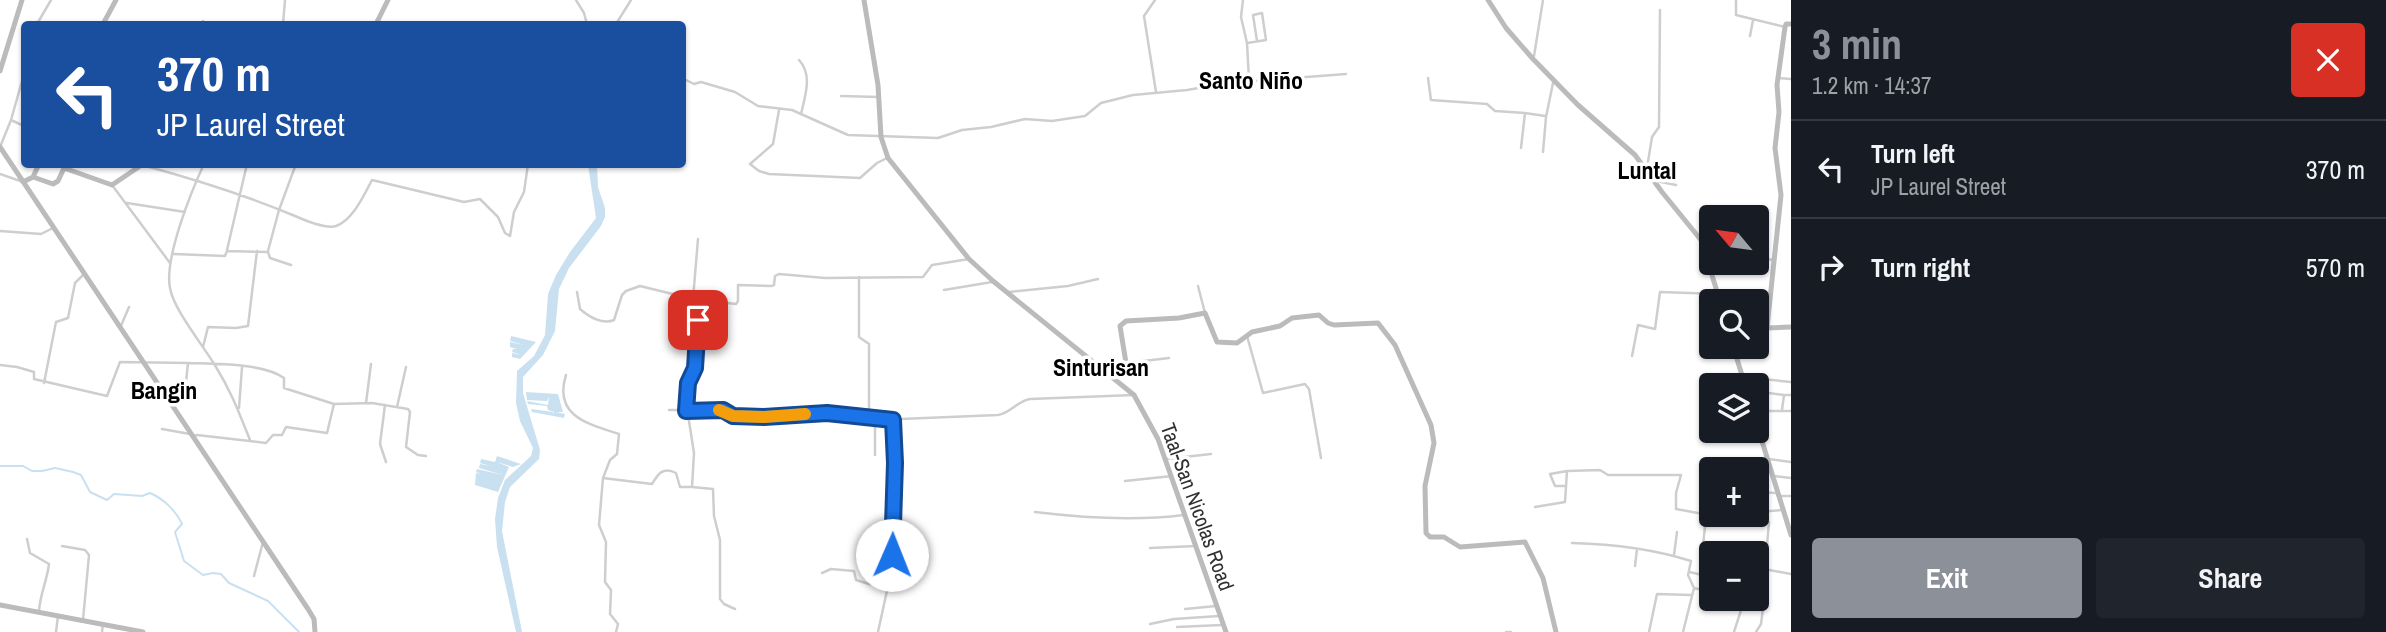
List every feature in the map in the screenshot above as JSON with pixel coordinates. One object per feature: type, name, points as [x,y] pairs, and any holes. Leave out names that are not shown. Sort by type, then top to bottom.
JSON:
[{"type":"street","points":[[0,71],[22,0]]},
{"type":"street","points":[[39,21],[51,0]]},
{"type":"street","points":[[105,21],[116,0]]},
{"type":"street","points":[[283,21],[285,0]]},
{"type":"street","points":[[378,21],[388,0]]},
{"type":"street","points":[[576,0],[586,21]]},
{"type":"street","points":[[618,21],[631,0]]},
{"type":"street","name":"Taal-San Nicolas Road","points":[[864,0],[879,97],[881,137],[888,158],[969,258],[1006,292],[1134,395],[1147,415],[1166,458],[1226,632]]},
{"type":"street","points":[[1155,0],[1144,16],[1156,92]]},
{"type":"street","points":[[1243,0],[1241,17],[1247,43],[1250,81]]},
{"type":"street","points":[[1488,0],[1506,28],[1553,81],[1635,155],[1699,238]]},
{"type":"street","points":[[1533,59],[1543,0]]},
{"type":"street","points":[[1736,0],[1736,15],[1788,25],[1778,78],[1779,112],[1775,148],[1781,195],[1769,312]]},
{"type":"street","points":[[1646,171],[1652,137],[1659,127],[1660,10]]},
{"type":"street","points":[[1247,43],[1266,40],[1262,13],[1253,15],[1257,41]]},
{"type":"street","points":[[1750,36],[1753,20]]},
{"type":"street","points":[[799,60],[805,67],[807,82],[802,114]]},
{"type":"street","points":[[686,80],[735,92],[758,106],[792,110],[848,135],[938,138],[962,130],[991,127],[1024,119],[1052,121],[1085,116],[1101,103],[1156,92],[1346,74]]},
{"type":"street","points":[[1428,78],[1431,100],[1487,104],[1494,111],[1546,117]]},
{"type":"street","points":[[1778,78],[1791,79]]},
{"type":"street","points":[[1543,152],[1553,81]]},
{"type":"street","points":[[21,85],[0,147],[314,620],[315,632]]},
{"type":"street","points":[[841,96],[879,97]]},
{"type":"street","points":[[779,110],[774,144],[751,162],[751,166],[759,171],[769,174],[860,178],[877,163],[888,158]]},
{"type":"street","points":[[1521,148],[1525,113]]},
{"type":"street","points":[[11,120],[21,125]]},
{"type":"street","points":[[0,174],[23,182],[33,177],[36,168]]},
{"type":"street","points":[[33,177],[52,184],[58,181],[64,168],[112,186],[170,263]]},
{"type":"street","points":[[112,186],[138,168]]},
{"type":"street","points":[[153,168],[197,180],[302,219],[336,226],[348,218],[372,180],[464,201],[481,200],[498,217],[505,233],[510,236],[514,212],[524,192],[527,168]]},
{"type":"street","points":[[202,168],[185,212],[170,263],[169,287],[239,408],[250,440]]},
{"type":"street","points":[[173,254],[225,256],[246,168]]},
{"type":"street","points":[[291,265],[270,258],[268,253],[279,210],[295,168]]},
{"type":"street","points":[[1653,181],[1675,185]]},
{"type":"street","points":[[127,203],[185,212]]},
{"type":"street","points":[[0,232],[41,234],[53,228]]},
{"type":"street","points":[[693,299],[698,239]]},
{"type":"street","points":[[227,251],[268,253]]},
{"type":"street","points":[[203,347],[208,327],[248,326],[257,251]]},
{"type":"street","points":[[577,292],[580,309],[606,323],[614,320],[622,295],[640,286],[693,299],[736,304],[738,285],[772,286],[775,276],[779,274],[825,278],[923,277],[932,265],[969,258]]},
{"type":"street","points":[[1769,259],[1774,260]]},
{"type":"street","points":[[44,383],[56,322],[68,318],[75,283],[82,272]]},
{"type":"street","points":[[859,277],[859,337],[869,344],[869,419]]},
{"type":"street","points":[[1006,292],[1068,286],[1098,279]]},
{"type":"street","points":[[944,290],[990,284],[993,281]]},
{"type":"street","points":[[1198,286],[1217,342],[1237,343],[1252,332],[1280,326],[1292,318],[1319,315],[1334,325],[1378,323],[1395,345],[1431,425],[1434,443],[1425,485],[1426,533],[1430,537],[1450,540],[1460,547],[1525,542],[1543,578],[1556,632]]},
{"type":"street","points":[[1632,356],[1638,325],[1654,329],[1660,292],[1699,296]]},
{"type":"street","points":[[692,486],[695,453],[686,411],[688,383],[695,368],[699,300]]},
{"type":"street","points":[[120,328],[129,307]]},
{"type":"street","points":[[1126,363],[1122,323],[1205,313]]},
{"type":"street","points":[[1769,328],[1791,327]]},
{"type":"street","points":[[1247,336],[1263,393],[1305,384],[1310,388],[1321,458]]},
{"type":"street","points":[[1101,369],[1170,358]]},
{"type":"street","points":[[0,365],[34,372],[34,379],[44,383],[107,396],[120,362],[188,363],[263,369],[284,378],[284,388],[334,404],[366,403],[408,409],[410,412],[406,447],[418,456],[426,456]]},
{"type":"street","points":[[163,391],[185,391],[188,363]]},
{"type":"street","points":[[366,403],[371,364]]},
{"type":"street","points":[[239,408],[242,367]]},
{"type":"street","points":[[397,407],[406,367]]},
{"type":"street","points":[[566,374],[562,388],[568,408],[578,420],[619,434],[617,454],[610,460],[603,478],[599,525],[606,542],[605,582],[611,590],[610,614],[618,624],[616,632]]},
{"type":"street","points":[[1791,382],[1762,379],[1761,392],[1791,395]]},
{"type":"street","points":[[668,410],[723,410],[733,416],[764,417],[827,413],[893,420],[998,415],[1004,414],[1023,400],[1030,399],[1134,395]]},
{"type":"street","points":[[1782,410],[1784,395]]},
{"type":"street","points":[[162,429],[266,443],[273,435],[282,435],[286,427],[327,433],[334,404]]},
{"type":"street","points":[[385,405],[380,444],[386,462]]},
{"type":"street","points":[[1769,411],[1791,411]]},
{"type":"street","points":[[875,419],[875,455]]},
{"type":"street","points":[[878,632],[892,555],[895,463],[893,420]]},
{"type":"street","points":[[1166,458],[1211,454]]},
{"type":"street","points":[[1791,462],[1769,458],[1791,536]]},
{"type":"street","points":[[603,478],[652,484],[660,472],[666,470],[676,473],[680,487],[713,489],[714,516],[720,540],[720,598],[724,604],[735,609]]},
{"type":"street","points":[[1566,486],[1555,485],[1550,474],[1600,470],[1608,475],[1681,475],[1676,493],[1676,509],[1706,517],[1703,541]]},
{"type":"street","points":[[1535,506],[1566,502],[1567,471]]},
{"type":"street","points":[[1125,481],[1171,476]]},
{"type":"street","points":[[1774,476],[1791,478]]},
{"type":"street","points":[[1769,493],[1791,496]]},
{"type":"street","points":[[1769,511],[1784,509]]},
{"type":"street","points":[[1035,512],[1080,517],[1162,518],[1184,515]]},
{"type":"street","points":[[1674,555],[1677,532]]},
{"type":"street","points":[[27,540],[30,553],[49,564],[40,596],[39,614]]},
{"type":"street","points":[[254,576],[263,542]]},
{"type":"street","points":[[1572,543],[1637,549],[1674,555],[1690,561],[1689,572],[1694,588],[1683,632]]},
{"type":"street","points":[[62,546],[85,550],[89,555],[83,620]]},
{"type":"street","points":[[1150,548],[1196,546]]},
{"type":"street","points":[[1635,566],[1637,549]]},
{"type":"street","points":[[822,573],[831,569],[853,571],[856,579],[869,584],[888,586]]},
{"type":"street","points":[[1769,569],[1791,573]]},
{"type":"street","points":[[1689,572],[1699,574]]},
{"type":"street","points":[[1694,588],[1699,589]]},
{"type":"street","points":[[1649,632],[1657,594],[1691,595]]},
{"type":"street","points":[[0,605],[103,624],[113,629],[143,632]]},
{"type":"street","points":[[1185,609],[1216,606]]},
{"type":"street","points":[[1734,632],[1739,611]]},
{"type":"street","points":[[1756,632],[1761,624],[1762,611]]},
{"type":"street","points":[[56,632],[58,616]]},
{"type":"street","points":[[1150,624],[1174,619],[1219,616]]},
{"type":"street","points":[[102,632],[103,624]]},
{"type":"street","points":[[1177,627],[1223,625]]},
{"type":"street","points":[[1506,632],[1511,632]]},
{"type":"water","points":[[588,168],[597,168],[598,187],[605,217],[569,268],[559,289],[555,331],[543,355],[523,377],[523,393],[540,450],[539,459],[510,487],[505,502],[502,531],[522,632],[516,632],[497,547],[495,519],[498,498],[505,480],[531,456],[533,448],[520,421],[516,403],[517,371],[534,356],[545,335],[548,294],[556,275],[596,218]]},
{"type":"water","points":[[511,336],[536,342],[520,359],[512,357],[512,353],[521,355],[512,352],[517,349],[510,347],[510,342],[524,345],[510,341]]},
{"type":"water","points":[[526,392],[558,394],[563,412],[556,412],[565,414],[564,418],[532,412],[531,409],[553,412],[553,415],[554,412],[548,410],[547,406],[528,404],[527,401],[548,405],[549,397],[547,401],[527,400]]},
{"type":"water","points":[[497,456],[521,464],[513,467],[497,462],[509,467],[498,492],[475,485],[476,473],[481,474],[476,472],[477,469],[503,475],[479,468],[480,464],[490,466],[480,463],[481,459],[495,462]]},
{"type":"waterway","points":[[0,466],[23,466],[32,471],[55,468],[73,472],[81,475],[90,492],[107,500],[114,494],[142,496],[150,493],[169,506],[182,524],[175,532],[184,561],[203,575],[221,574],[229,583],[268,601],[299,632]]},
{"type":"slow traffic","points":[[719,410],[733,416],[805,414]]},
{"type":"district","name":"Santo Niño","points":[[1251,81]]},
{"type":"district","name":"Luntal","points":[[1647,171]]},
{"type":"district","name":"Sinturisan","points":[[1101,368]]},
{"type":"district","name":"Bangin","points":[[164,391]]},
{"type":"route","points":[[698,320],[695,368],[688,383],[686,411],[723,410],[733,416],[764,417],[827,413],[893,420],[895,463],[892,555]]}]
